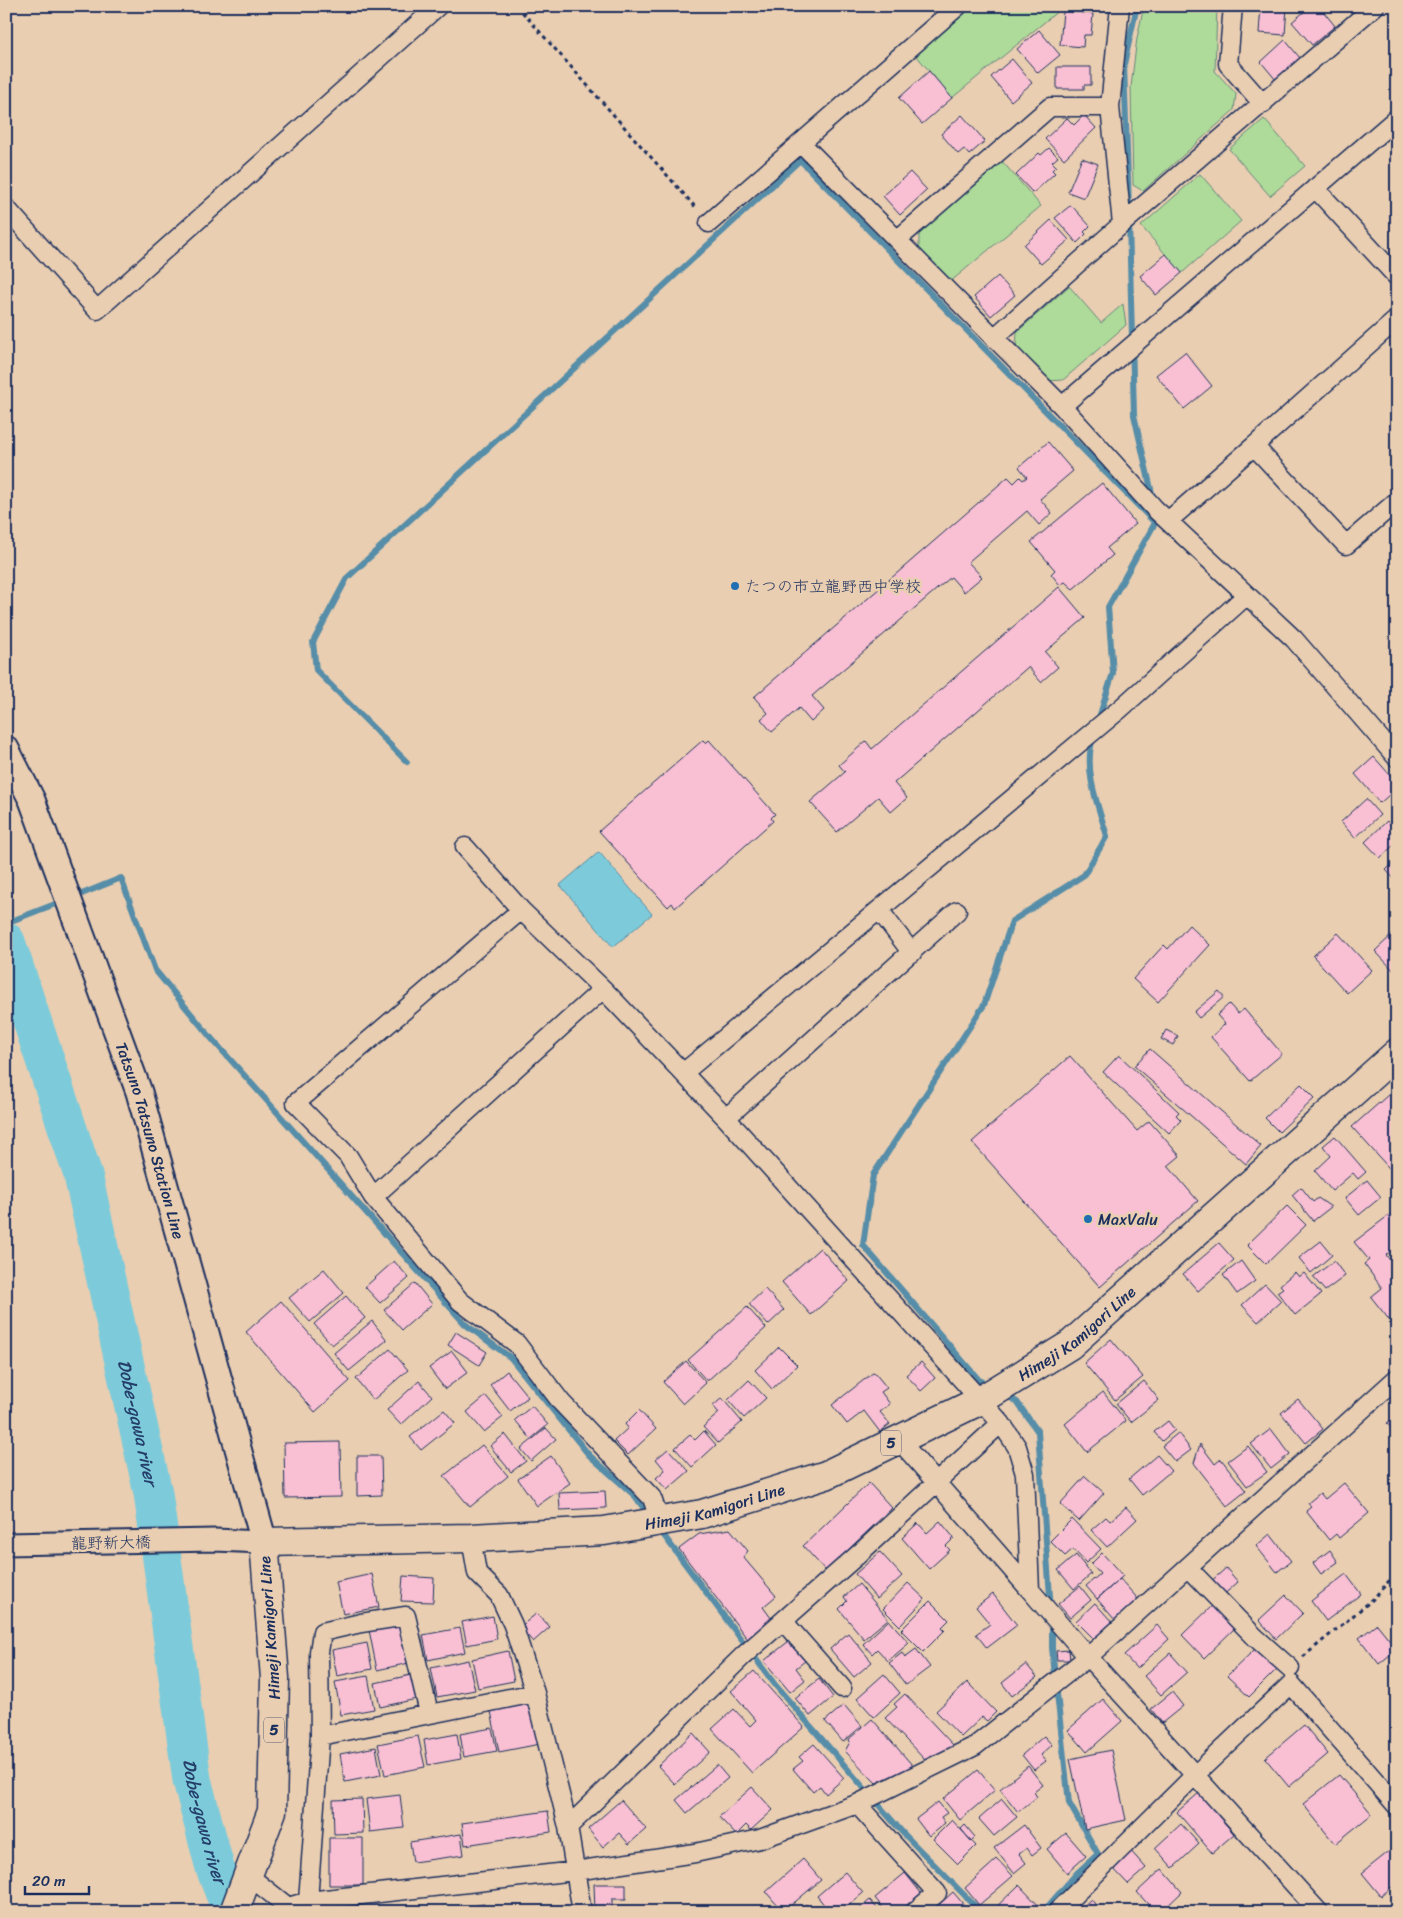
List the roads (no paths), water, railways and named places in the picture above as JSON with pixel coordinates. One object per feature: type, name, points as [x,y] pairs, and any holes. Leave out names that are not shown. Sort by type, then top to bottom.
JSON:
[{"type":"main road","name":"Tatsuno Tatsuno Station Line","points":[[6,749],[32,800],[138,1092],[264,1542]]},
{"type":"main road","name":"Himeji Kamigori Line","points":[[234,1912],[272,1811],[275,1678],[264,1542],[471,1538],[604,1531],[702,1514],[826,1475],[981,1400],[1070,1345],[1397,1053]]},
{"type":"street","points":[[6,208],[97,310],[438,6]]},
{"type":"street","points":[[709,223],[958,6]]},
{"type":"street","points":[[1120,6],[1110,107],[1122,224]]},
{"type":"street","points":[[1233,6],[1228,64],[1264,104]]},
{"type":"street","points":[[994,338],[1122,224],[1264,104],[1375,6]]},
{"type":"street","points":[[897,240],[1050,107],[1110,107]]},
{"type":"street","points":[[1062,406],[1397,118]]},
{"type":"street","points":[[801,143],[1062,406],[1168,521],[1294,639],[1397,758]]},
{"type":"street","points":[[1315,188],[1397,277]]},
{"type":"street","points":[[1168,521],[1397,319]]},
{"type":"street","points":[[1254,446],[1346,545],[1397,501]]},
{"type":"street","points":[[684,1073],[1120,709],[1247,595]]},
{"type":"street","points":[[465,847],[521,910],[603,988],[726,1118],[1001,1424],[1017,1447],[1025,1474],[1030,1590]]},
{"type":"street","points":[[521,910],[296,1103],[348,1156],[373,1197],[460,1301],[517,1344],[561,1402],[652,1498],[660,1522]]},
{"type":"street","points":[[880,910],[912,953]]},
{"type":"street","points":[[726,1118],[957,911]]},
{"type":"street","points":[[373,1197],[603,988]]},
{"type":"street","points":[[249,1876],[288,1910],[308,1901],[575,1871],[695,1853],[760,1840],[857,1804],[975,1746],[1088,1657],[1397,1378]]},
{"type":"street","points":[[568,1827],[749,1650],[783,1622],[1001,1424]]},
{"type":"street","points":[[899,1440],[935,1484],[1088,1657],[1319,1912]]},
{"type":"street","points":[[471,1538],[477,1573],[499,1595],[513,1625],[535,1693],[568,1827],[582,1912]]},
{"type":"street","name":"龍野新大橋","points":[[6,1544],[215,1540],[264,1542]]},
{"type":"street","points":[[1188,1568],[1255,1637],[1290,1668]]},
{"type":"street","points":[[308,1901],[320,1736],[319,1652],[322,1632],[361,1623],[406,1616],[429,1713]]},
{"type":"street","points":[[783,1622],[842,1688]]},
{"type":"street","points":[[1057,1912],[1196,1774],[1291,1684],[1397,1806]]},
{"type":"street","points":[[320,1736],[535,1693]]},
{"type":"street","points":[[857,1804],[937,1893],[914,1912]]},
{"type":"water","points":[[599,852],[652,914],[613,947],[560,885]]},
{"type":"waterway","points":[[1129,208],[1124,64],[1137,6]]},
{"type":"waterway","points":[[407,762],[316,670],[313,642],[347,578],[800,160],[1155,523]]},
{"type":"waterway","points":[[1129,221],[1134,415],[1153,498]]},
{"type":"waterway","points":[[1098,721],[1113,673],[1108,607],[1155,523],[1155,513]]},
{"type":"waterway","points":[[991,1387],[979,1380],[863,1245],[873,1175],[984,1005],[1012,921],[1084,875],[1107,836],[1096,800],[1091,775],[1090,750],[1093,738]]},
{"type":"waterway","points":[[72,898],[121,878],[155,970],[212,1039],[465,1324],[511,1358],[589,1455],[635,1496],[650,1517]]},
{"type":"waterway","points":[[6,923],[63,901]]},
{"type":"waterway","name":"Dobe-gawa river","points":[[6,942],[83,1175],[153,1493],[192,1780],[215,1868],[232,1912]]},
{"type":"waterway","points":[[1004,1394],[1017,1402],[1038,1432],[1051,1610]]},
{"type":"waterway","points":[[659,1529],[776,1686],[902,1832],[981,1912]]},
{"type":"waterway","points":[[1043,1912],[1077,1873],[1098,1854],[1069,1803],[1052,1648],[1052,1622]]},
{"type":"place","name":"たつの市立龍野西中学校","points":[[735,586]]},
{"type":"place","name":"MaxValu","points":[[1088,1219]]}]
